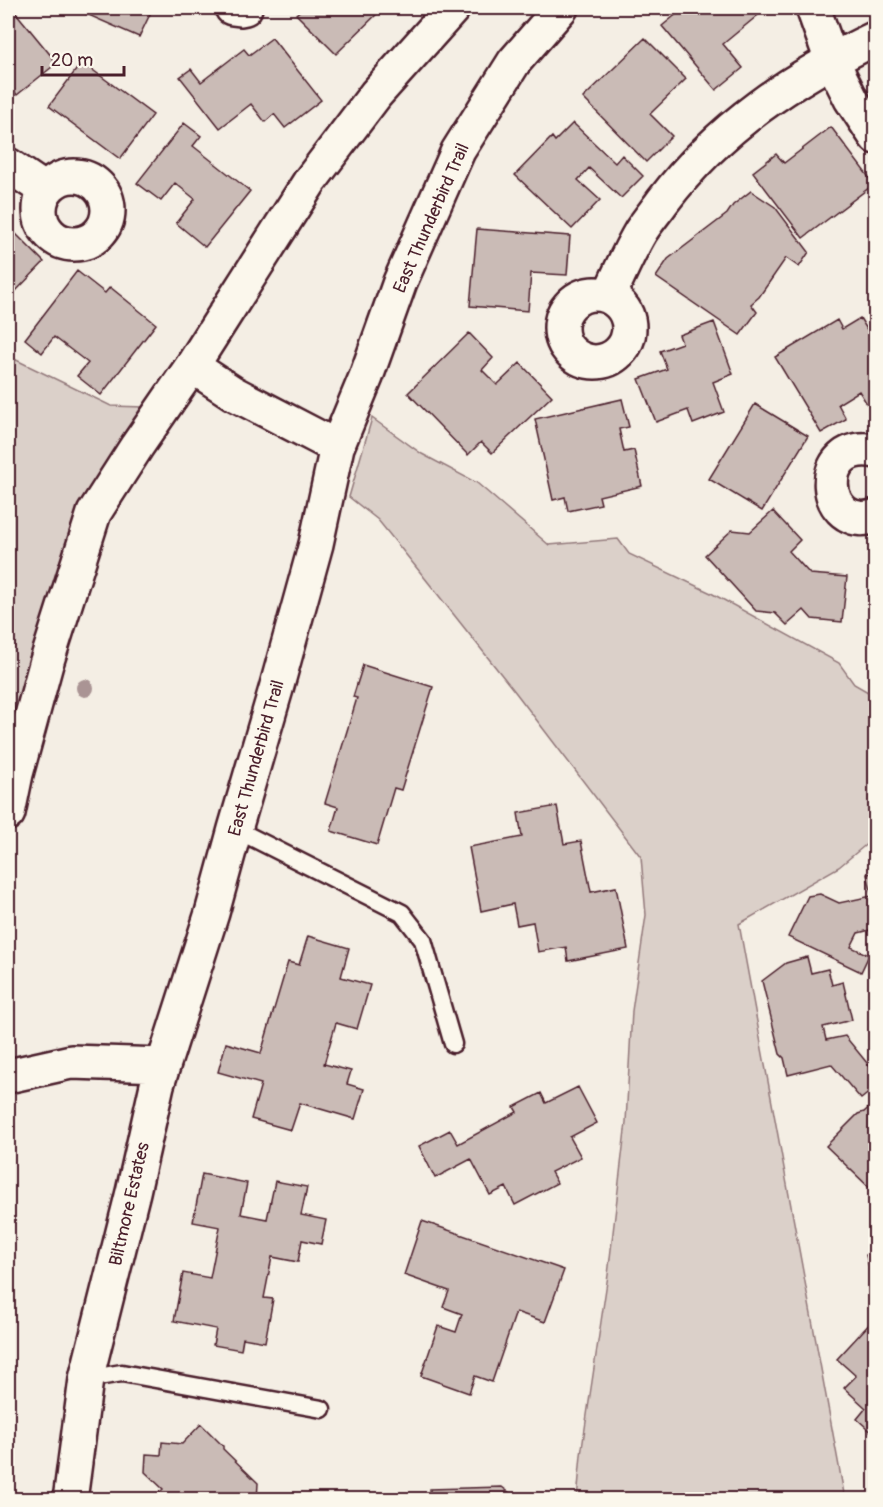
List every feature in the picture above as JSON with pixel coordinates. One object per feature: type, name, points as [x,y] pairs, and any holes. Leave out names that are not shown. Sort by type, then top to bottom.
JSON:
[{"type":"street","points":[[232,8],[245,8]]},
{"type":"street","points":[[8,813],[16,774],[46,664],[94,513],[192,366],[310,181],[376,94],[453,8]]},
{"type":"street","name":"East Thunderbird Trail","points":[[164,1065],[212,913],[276,689],[313,555],[337,447],[366,377],[400,282],[458,151],[514,62],[561,8]]},
{"type":"street","points":[[813,8],[832,61],[851,99],[876,137]]},
{"type":"street","points":[[609,296],[642,229],[678,181],[719,138],[757,107],[832,61],[876,38]]},
{"type":"street","points":[[8,165],[45,190]]},
{"type":"street","points":[[192,366],[233,393],[337,447]]},
{"type":"street","points":[[876,451],[863,450],[843,457],[835,465],[830,486],[832,497],[838,507],[848,514],[859,519],[876,516]]},
{"type":"street","points":[[8,1076],[71,1062],[164,1065]]},
{"type":"street","name":"Biltmore Estates","points":[[70,1500],[86,1379],[133,1192],[156,1085],[164,1065]]},
{"type":"lane","points":[[235,830],[402,913],[423,940],[453,1044]]},
{"type":"lane","points":[[86,1379],[122,1373],[322,1409]]},
{"type":"shaded area","points":[[8,356],[111,406],[144,407],[87,511],[55,594],[12,727],[8,770]]},
{"type":"shaded area","points":[[372,418],[422,454],[477,483],[549,545],[618,539],[629,554],[711,593],[839,663],[854,684],[875,696],[875,837],[839,867],[739,924],[845,1499],[577,1499],[581,1455],[608,1275],[626,1122],[632,1011],[646,915],[641,857],[516,693],[378,520],[349,497]]},
{"type":"building","points":[[8,8],[12,8],[57,63],[17,95],[8,84]]},
{"type":"building","points":[[78,8],[153,8],[139,37],[77,10]]},
{"type":"building","points":[[303,8],[383,8],[336,54],[296,14]]},
{"type":"building","points":[[684,8],[760,8],[763,11],[723,44],[743,68],[716,90],[662,26]]},
{"type":"building","points":[[272,38],[321,100],[285,128],[274,114],[265,122],[251,104],[220,128],[180,77],[191,69],[201,82],[244,49],[249,55]]},
{"type":"building","points":[[645,38],[686,79],[650,114],[672,136],[646,162],[583,98]]},
{"type":"building","points":[[82,62],[153,115],[120,159],[49,106]]},
{"type":"building","points":[[184,123],[201,136],[193,146],[250,191],[205,247],[176,223],[195,199],[175,183],[161,201],[137,183]]},
{"type":"building","points":[[573,123],[615,163],[622,155],[643,176],[621,198],[589,168],[578,180],[600,200],[572,229],[515,175],[552,137],[555,141]]},
{"type":"building","points":[[831,127],[874,184],[803,238],[753,172],[776,154],[784,163]]},
{"type":"building","points":[[751,191],[775,207],[809,252],[799,267],[786,258],[759,297],[751,304],[757,312],[740,335],[656,277],[668,259],[727,214],[733,205]]},
{"type":"building","points":[[9,227],[44,262],[13,294],[8,289]]},
{"type":"building","points":[[477,229],[570,236],[567,275],[531,273],[528,311],[470,306]]},
{"type":"building","points":[[77,271],[105,293],[110,287],[156,324],[101,395],[77,376],[88,363],[54,337],[42,353],[25,339]]},
{"type":"building","points":[[860,318],[876,344],[876,410],[872,412],[859,391],[838,404],[846,419],[821,433],[775,357],[837,320],[842,329]]},
{"type":"building","points":[[714,322],[733,374],[713,382],[724,412],[693,424],[688,410],[656,422],[639,379],[667,369],[660,351],[682,343],[679,335]]},
{"type":"building","points":[[469,333],[493,358],[482,370],[497,385],[520,363],[552,396],[492,453],[481,442],[468,455],[408,393]]},
{"type":"building","points":[[622,399],[629,427],[619,429],[624,452],[634,450],[642,486],[599,496],[601,504],[568,511],[565,497],[553,500],[535,419]]},
{"type":"building","points":[[755,404],[808,436],[762,511],[709,479]]},
{"type":"building","points":[[773,511],[800,540],[789,551],[810,574],[847,577],[842,622],[812,619],[804,610],[787,625],[775,613],[756,611],[705,555],[732,530],[750,532]]},
{"type":"building","points":[[363,665],[433,687],[401,790],[394,788],[377,845],[331,831],[338,807],[325,803],[357,698],[353,697]]},
{"type":"building","points":[[557,806],[564,844],[581,841],[591,892],[616,887],[628,949],[568,961],[566,947],[538,952],[533,922],[517,925],[513,904],[481,911],[469,847],[522,837],[518,813]]},
{"type":"building","points":[[876,872],[876,921],[870,930],[858,933],[851,947],[869,955],[861,972],[788,937],[808,896],[820,894],[839,903],[872,896],[867,874]]},
{"type":"building","points":[[308,936],[349,948],[341,977],[370,985],[357,1029],[336,1023],[324,1064],[351,1071],[347,1084],[364,1089],[355,1119],[300,1103],[291,1130],[251,1119],[261,1084],[218,1072],[226,1043],[261,1053],[288,962],[299,965]]},
{"type":"building","points":[[807,957],[811,973],[828,969],[832,985],[843,982],[852,1020],[823,1027],[826,1040],[845,1036],[876,1074],[876,1087],[861,1099],[831,1064],[788,1075],[784,1058],[780,1054],[762,981],[786,963]]},
{"type":"building","points":[[578,1087],[597,1123],[570,1137],[581,1157],[551,1172],[557,1183],[515,1205],[506,1187],[490,1195],[471,1159],[435,1178],[419,1146],[450,1130],[458,1144],[517,1112],[514,1107],[541,1093],[546,1103]]},
{"type":"building","points":[[876,1101],[876,1191],[874,1192],[826,1146],[858,1114],[864,1112]]},
{"type":"building","points":[[202,1174],[247,1183],[241,1214],[267,1219],[275,1181],[307,1187],[301,1215],[326,1220],[321,1244],[302,1240],[298,1262],[272,1257],[264,1298],[273,1299],[265,1342],[243,1338],[241,1350],[213,1345],[216,1329],[174,1321],[183,1273],[210,1278],[220,1227],[193,1222]]},
{"type":"building","points":[[422,1221],[564,1270],[545,1322],[516,1312],[492,1382],[475,1376],[469,1393],[421,1376],[438,1326],[456,1332],[462,1314],[443,1307],[449,1291],[404,1275]]},
{"type":"building","points":[[876,1253],[876,1298],[866,1255]]},
{"type":"building","points":[[874,1319],[876,1321],[876,1436],[857,1419],[866,1408],[844,1388],[856,1376],[837,1359]]},
{"type":"building","points":[[201,1424],[258,1483],[257,1500],[134,1500],[134,1497],[153,1499],[163,1489],[145,1472],[146,1454],[161,1455],[162,1442],[182,1444]]},
{"type":"building","points":[[502,1487],[519,1500],[430,1500],[430,1489]]}]
